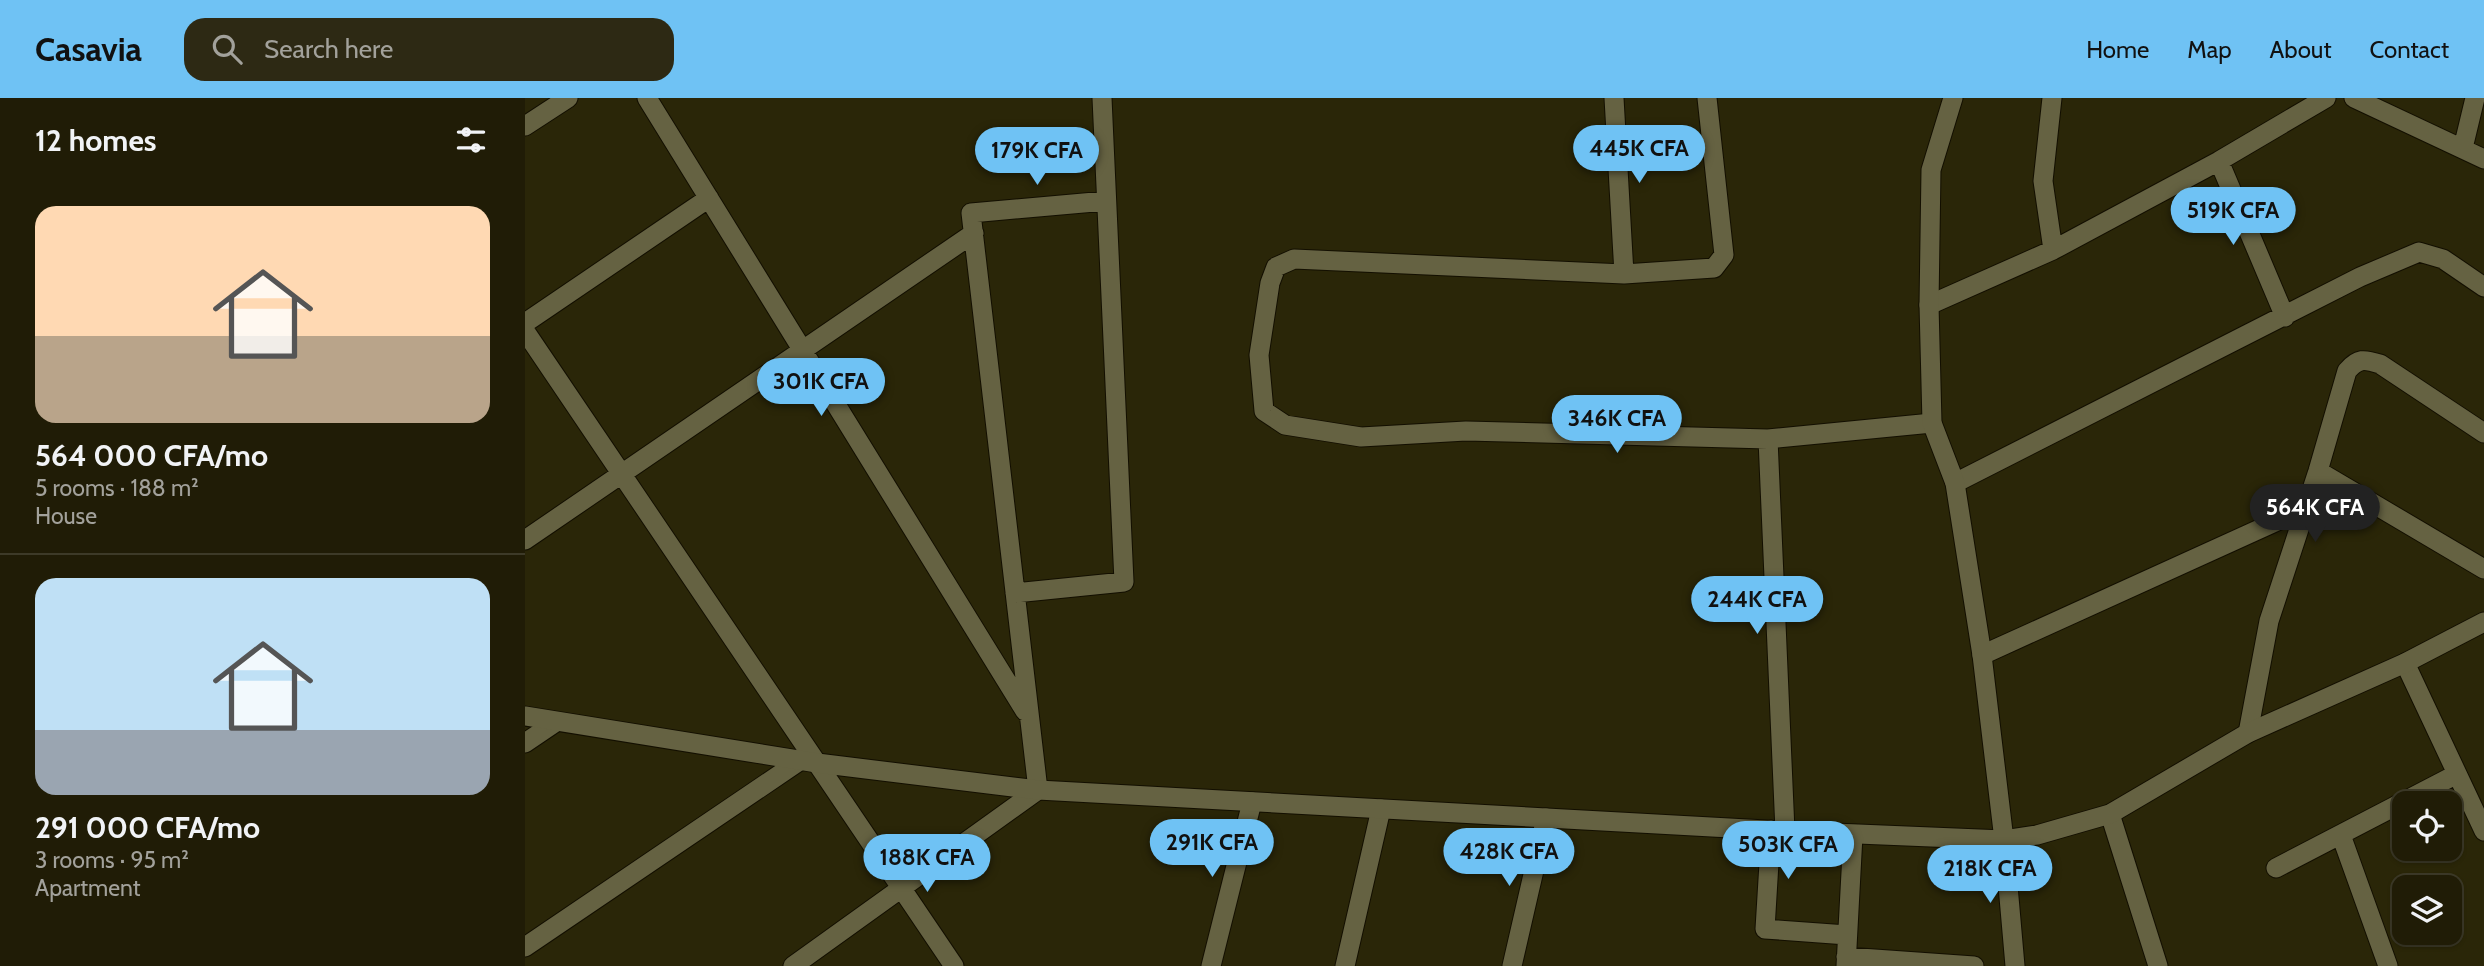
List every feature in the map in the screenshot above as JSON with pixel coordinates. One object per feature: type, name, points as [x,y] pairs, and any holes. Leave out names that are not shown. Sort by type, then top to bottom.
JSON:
[{"type":"street","points":[[525,126],[568,98]]},
{"type":"street","points":[[647,98],[1030,718]]},
{"type":"street","points":[[1015,593],[1124,582],[1102,98]]},
{"type":"street","points":[[1614,98],[1624,274]]},
{"type":"street","points":[[1707,98],[1724,256],[1714,268],[1624,274],[1294,259],[1276,267],[1270,283],[1259,355],[1263,411],[1285,425],[1361,437],[1466,431],[1768,439],[1932,423]]},
{"type":"street","points":[[1952,98],[1931,170],[1929,304],[1932,423],[1955,483],[1982,654],[2004,840],[2015,966]]},
{"type":"street","points":[[2052,98],[2043,181],[2053,250]]},
{"type":"street","points":[[1929,304],[2053,250],[2219,161],[2326,98]]},
{"type":"street","points":[[2354,98],[2484,159]]},
{"type":"street","points":[[2463,148],[2476,98]]},
{"type":"street","points":[[2219,161],[2285,317]]},
{"type":"street","points":[[525,323],[709,198]]},
{"type":"street","points":[[1038,790],[971,212],[1106,201]]},
{"type":"street","points":[[525,540],[974,233]]},
{"type":"street","points":[[1955,483],[2360,277],[2419,252],[2443,259],[2484,288]]},
{"type":"street","points":[[525,331],[809,761],[902,888],[954,966]]},
{"type":"street","points":[[2248,733],[2269,621],[2318,471],[2347,371],[2355,362],[2364,359],[2380,364],[2484,433]]},
{"type":"street","points":[[1768,439],[1778,831],[1765,929],[1847,935]]},
{"type":"street","points":[[2318,471],[2484,569]]},
{"type":"street","points":[[1982,654],[2306,508]]},
{"type":"street","points":[[525,716],[809,761],[1038,790],[1853,835],[2004,840],[2037,835],[2110,814],[2248,733],[2405,663],[2484,622]]},
{"type":"street","points":[[2405,663],[2484,831]]},
{"type":"street","points":[[525,743],[555,722]]},
{"type":"street","points":[[525,947],[809,761]]},
{"type":"street","points":[[2276,868],[2457,774]]},
{"type":"street","points":[[793,966],[1038,790]]},
{"type":"street","points":[[1211,966],[1252,802]]},
{"type":"street","points":[[1345,966],[1381,809]]},
{"type":"street","points":[[2110,814],[2158,966]]},
{"type":"street","points":[[1512,966],[1546,818]]},
{"type":"street","points":[[1853,835],[1846,962],[1974,966]]},
{"type":"street","points":[[2341,835],[2388,966]]}]
